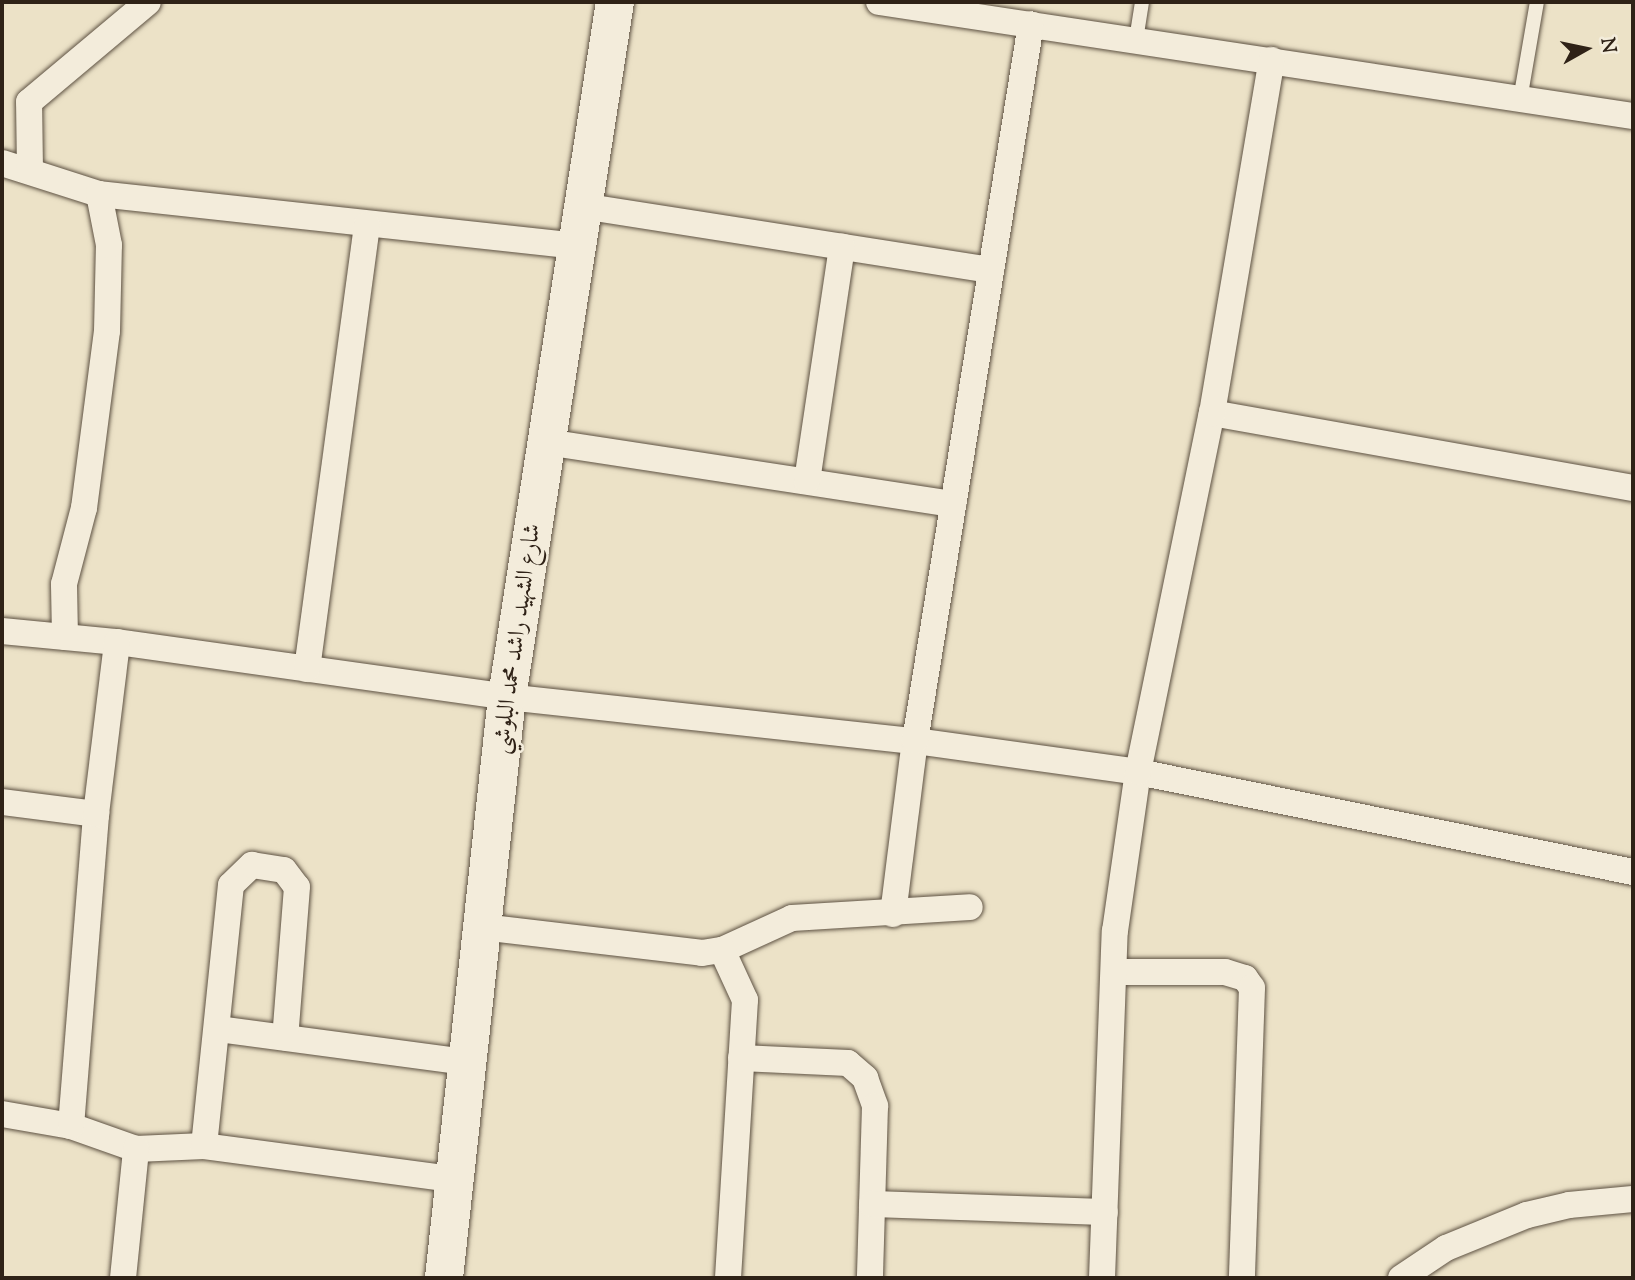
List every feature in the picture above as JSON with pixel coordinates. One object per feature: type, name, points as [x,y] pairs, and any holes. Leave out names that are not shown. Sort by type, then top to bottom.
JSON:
[{"type":"street","points":[[30,170],[29,102],[148,2]]},
{"type":"street","name":"شارع الشهيد راشد محمد البلوشي","points":[[444,1278],[451,1179],[507,697],[615,2]]},
{"type":"street","points":[[879,2],[1633,117]]},
{"type":"street","points":[[893,914],[915,741],[1031,24]]},
{"type":"street","points":[[1102,1278],[1116,972],[1115,931],[1138,772],[1212,413],[1272,60]]},
{"type":"street","points":[[2,163],[99,194],[576,246]]},
{"type":"street","points":[[65,637],[64,584],[84,508],[107,331],[109,245],[99,194]]},
{"type":"street","points":[[582,206],[991,271]]},
{"type":"street","points":[[307,669],[367,225]]},
{"type":"street","points":[[807,481],[842,247]]},
{"type":"street","points":[[1212,413],[1633,488]]},
{"type":"street","points":[[547,442],[953,504]]},
{"type":"street","points":[[2,631],[117,642],[507,697],[915,741],[1138,772],[1633,872]]},
{"type":"street","points":[[71,1126],[96,814],[117,642]]},
{"type":"street","points":[[2,802],[96,814]]},
{"type":"street","points":[[204,1146],[219,1028],[231,885],[243,869],[261,864],[284,870],[296,887],[285,1038]]},
{"type":"street","points":[[482,927],[702,953],[722,950],[792,918],[893,914],[970,907]]},
{"type":"street","points":[[722,950],[745,1000],[728,1278]]},
{"type":"street","points":[[1116,972],[1225,972],[1245,978],[1252,988],[1242,1278]]},
{"type":"street","points":[[219,1028],[465,1062]]},
{"type":"street","points":[[741,1058],[848,1063],[857,1067],[875,1106],[870,1278]]},
{"type":"street","points":[[2,1114],[71,1126],[136,1150],[204,1146],[451,1179]]},
{"type":"street","points":[[123,1278],[136,1150]]},
{"type":"street","points":[[1401,1278],[1446,1248],[1527,1215],[1569,1205],[1633,1199]]},
{"type":"street","points":[[872,1204],[1105,1212]]},
{"type":"lane","points":[[1136,40],[1142,2]]},
{"type":"lane","points":[[1520,100],[1537,2]]}]
